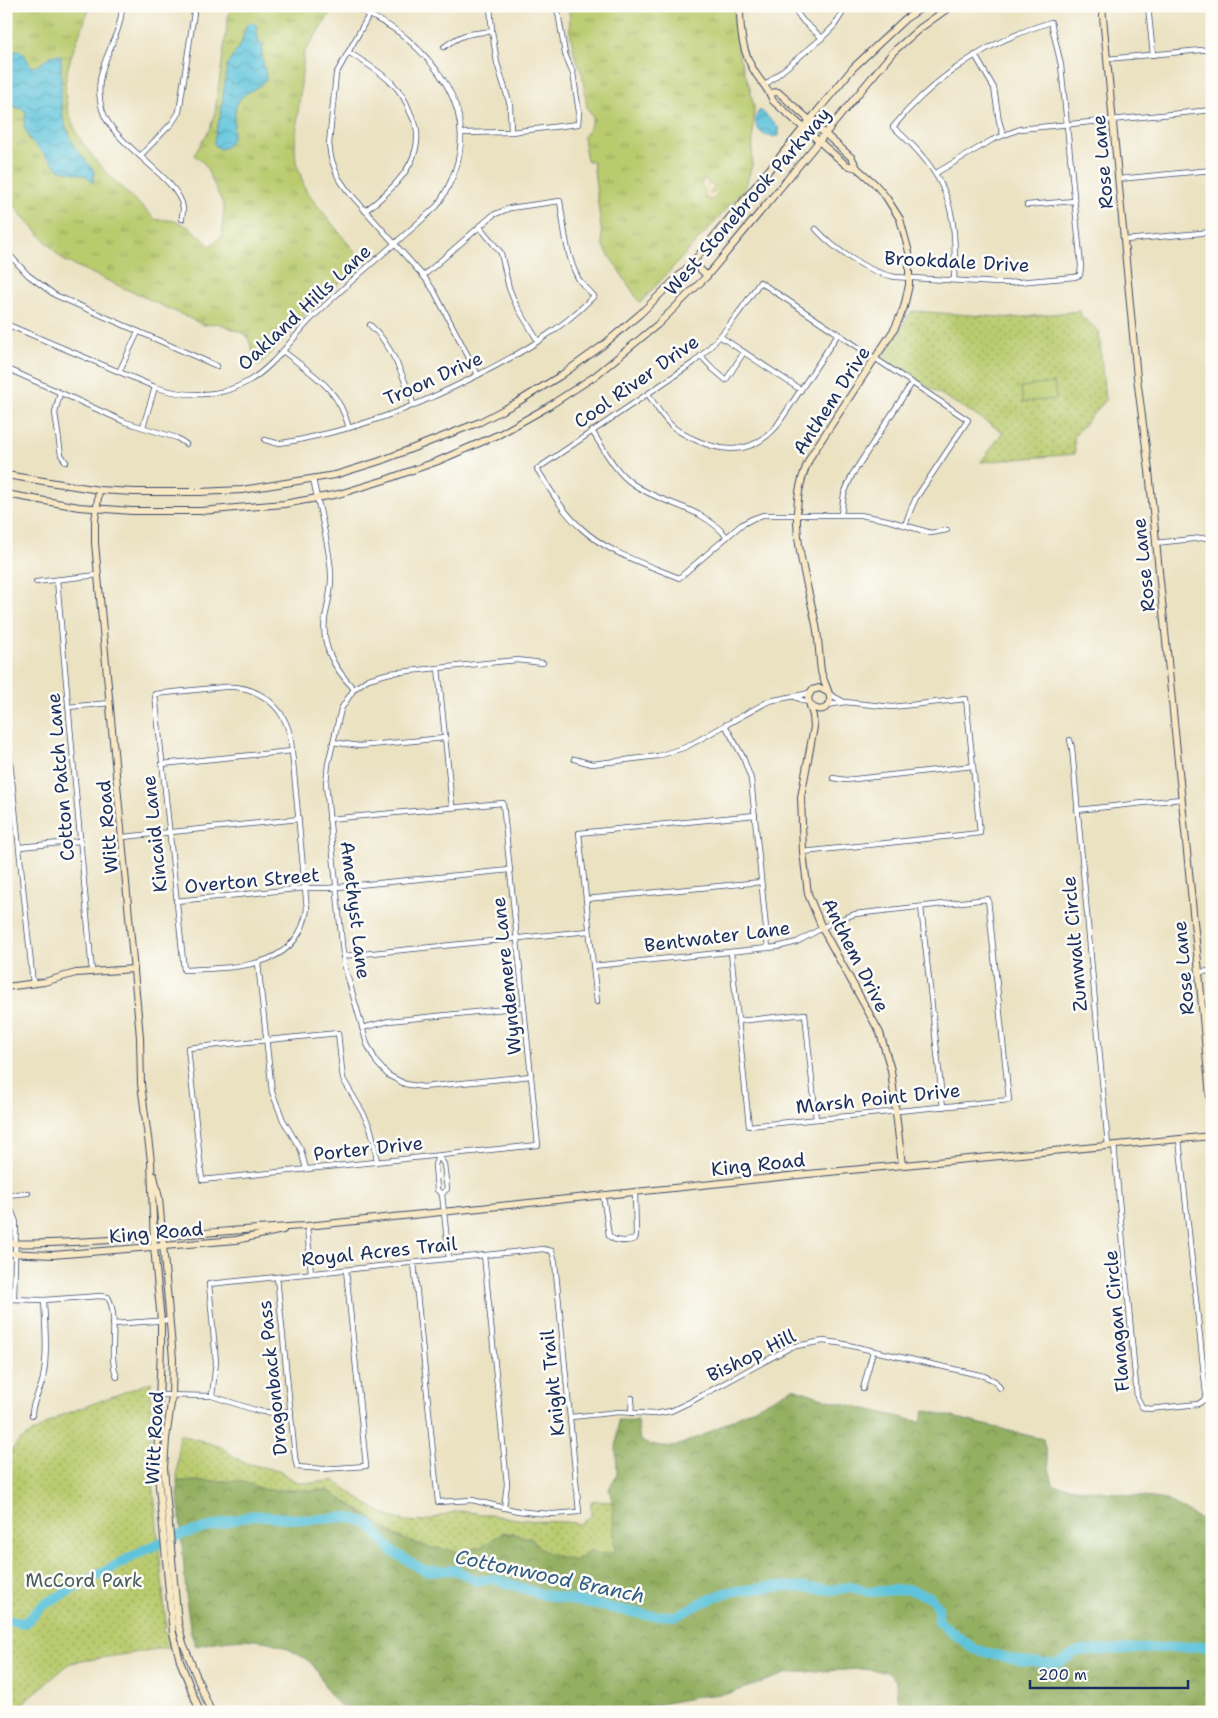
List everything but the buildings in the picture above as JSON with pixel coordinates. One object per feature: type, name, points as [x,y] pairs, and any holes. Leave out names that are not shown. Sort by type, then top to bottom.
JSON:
[{"type":"street","points":[[122,6],[118,25],[98,82],[102,110],[106,120],[179,196],[183,207],[182,219]]},
{"type":"street","points":[[140,156],[172,123],[179,112],[195,6]]},
{"type":"street","name":"Oakland Hills Lane","points":[[6,324],[167,391],[192,394],[215,393],[247,382],[259,373],[283,351],[311,318],[437,206],[446,192],[458,160],[461,133],[457,109],[451,91],[442,76],[406,37],[354,6]]},
{"type":"street","points":[[374,6],[336,74],[328,144],[330,158],[338,177],[434,291],[478,375]]},
{"type":"street","points":[[490,6],[497,63],[510,105],[511,132]]},
{"type":"street","points":[[461,133],[511,132],[578,124],[579,112],[573,73],[565,54],[557,6]]},
{"type":"street","name":"Anthem Drive","points":[[740,6],[741,38],[749,63],[770,93],[772,101],[846,165],[857,168]]},
{"type":"street","points":[[792,6],[803,20],[822,38]]},
{"type":"street","points":[[764,86],[822,38],[834,26],[847,6]]},
{"type":"street","name":"West Stonebrook Parkway","points":[[6,475],[99,490],[199,492],[242,490],[335,475],[415,449],[480,422],[560,376],[602,346],[640,314],[693,262],[853,68],[905,19],[925,6]]},
{"type":"street","name":"West Stonebrook Parkway","points":[[6,494],[62,504],[132,511],[201,511],[284,504],[339,494],[376,483],[438,461],[500,434],[546,408],[595,376],[657,325],[707,276],[893,52],[919,28],[951,6]]},
{"type":"street","name":"Rose Lane","points":[[1102,6],[1199,972],[1212,1122]]},
{"type":"street","points":[[1148,6],[1153,55]]},
{"type":"street","points":[[954,280],[956,247],[954,221],[947,196],[936,173],[919,151],[893,127],[933,85],[974,55],[1006,38],[1051,22],[1060,58],[1074,201],[1027,205]]},
{"type":"street","points":[[444,48],[458,37],[492,31]]},
{"type":"street","points":[[1107,58],[1212,49]]},
{"type":"street","points":[[348,52],[379,72],[392,83],[406,100],[416,127],[414,153],[401,178],[379,201],[365,211]]},
{"type":"street","points":[[974,55],[994,88],[999,121],[1004,134]]},
{"type":"street","name":"Anthem Drive","points":[[770,93],[778,92],[852,158],[857,168],[881,190],[900,219],[908,243],[910,260],[910,278],[906,300],[898,322],[808,461],[800,483],[796,514],[798,538],[820,648],[821,669],[828,693]]},
{"type":"street","points":[[936,173],[1004,134],[1028,127],[1212,110]]},
{"type":"street","points":[[1119,179],[1212,170]]},
{"type":"street","name":"Troon Drive","points":[[265,440],[278,443],[349,428],[414,406],[492,369],[538,341],[572,317],[594,296],[578,279],[574,268],[560,201],[510,208],[493,215],[479,226]]},
{"type":"street","name":"Brookdale Drive","points":[[816,229],[826,240],[870,270],[884,275],[1017,283],[1076,277],[1080,275],[1081,266],[1074,201]]},
{"type":"street","points":[[423,276],[479,226],[501,253],[509,288],[515,303],[538,341]]},
{"type":"street","points":[[1125,240],[1212,232]]},
{"type":"street","points":[[6,251],[28,275],[55,295],[217,366]]},
{"type":"street","points":[[693,262],[707,276]]},
{"type":"street","name":"Cool River Drive","points":[[727,537],[679,578],[616,551],[590,536],[570,517],[537,469],[701,356],[736,318],[760,282],[838,334]]},
{"type":"street","points":[[370,326],[380,334],[396,363],[406,382],[414,406]]},
{"type":"street","points":[[119,372],[138,332]]},
{"type":"street","points":[[648,394],[665,419],[683,434],[716,448],[738,449],[754,444],[768,435],[780,422],[838,334],[968,420],[916,498],[905,525]]},
{"type":"street","points":[[721,336],[801,390]]},
{"type":"street","points":[[283,351],[334,393],[345,413],[349,428]]},
{"type":"street","points":[[701,356],[713,370],[726,380],[744,352]]},
{"type":"street","points":[[6,368],[125,422],[177,438],[186,444]]},
{"type":"street","points":[[841,514],[844,494],[852,475],[912,383]]},
{"type":"street","points":[[143,427],[155,387]]},
{"type":"street","points":[[60,392],[54,413],[61,455],[66,462]]},
{"type":"street","points":[[592,431],[617,468],[629,481],[643,490],[705,517],[714,523],[727,537],[741,525],[769,514],[869,516],[931,533],[947,530]]},
{"type":"street","points":[[313,479],[330,564],[330,596],[325,624],[326,644],[336,668],[354,689],[363,682],[378,675],[517,660],[543,663]]},
{"type":"street","name":"Witt Road","points":[[99,490],[95,521],[95,543],[123,837],[141,1054],[141,1084],[151,1162],[154,1247],[161,1320],[161,1462],[176,1645],[180,1661],[200,1712]]},
{"type":"street","points":[[1155,543],[1212,537]]},
{"type":"street","points":[[36,582],[98,575]]},
{"type":"street","name":"Cotton Patch Lane","points":[[57,580],[92,972]]},
{"type":"street","points":[[329,819],[452,806],[438,668]]},
{"type":"street","name":"Anthem Drive","points":[[811,691],[818,682],[821,669]]},
{"type":"street","name":"Kincaid Lane","points":[[258,963],[224,968],[184,970],[155,694],[224,687],[241,688],[263,696],[272,702],[283,716],[289,731],[292,750]]},
{"type":"street","points":[[574,759],[592,764],[658,756],[686,747],[769,701],[820,688],[846,702]]},
{"type":"street","name":"Amethyst Lane","points":[[354,689],[341,708],[326,784],[343,956],[348,980],[371,1054],[376,1063],[388,1075],[405,1084],[424,1087],[531,1076]]},
{"type":"street","points":[[809,704],[808,697],[811,691]]},
{"type":"street","points":[[827,706],[830,700],[828,693]]},
{"type":"street","points":[[794,696],[804,699],[817,710],[846,702],[892,707],[966,700],[980,833],[803,852]]},
{"type":"street","points":[[68,708],[110,703]]},
{"type":"street","name":"Anthem Drive","points":[[809,704],[814,727]]},
{"type":"street","name":"Anthem Drive","points":[[827,706],[818,716],[814,727],[801,797],[803,852],[808,894],[822,928],[880,1033],[891,1070],[902,1165]]},
{"type":"street","points":[[6,722],[33,984]]},
{"type":"street","points":[[725,725],[743,757],[751,779],[768,948]]},
{"type":"street","points":[[333,742],[362,746],[445,738]]},
{"type":"street","name":"Zumwalt Circle","points":[[1070,740],[1111,1146]]},
{"type":"street","points":[[162,764],[292,750],[308,903],[305,920],[300,932],[290,946],[275,957],[258,963],[274,1099],[283,1120],[302,1150],[306,1169]]},
{"type":"street","points":[[833,778],[846,780],[973,766]]},
{"type":"street","points":[[1077,810],[1181,799]]},
{"type":"street","name":"Wyndemere Lane","points":[[452,806],[503,803],[538,1146]]},
{"type":"street","points":[[596,1002],[579,833],[755,815]]},
{"type":"street","points":[[123,837],[299,819]]},
{"type":"street","points":[[20,847],[80,841]]},
{"type":"street","name":"Overton Street","points":[[176,901],[306,888],[336,888],[510,870]]},
{"type":"street","points":[[586,899],[761,882]]},
{"type":"street","name":"Bentwater Lane","points":[[593,966],[768,948],[797,942],[833,922],[855,914],[988,900],[1009,1100]]},
{"type":"street","points":[[921,907],[943,1107]]},
{"type":"street","points":[[343,956],[589,931]]},
{"type":"street","points":[[731,952],[738,1021],[805,1014],[816,1119]]},
{"type":"street","points":[[6,987],[51,981],[71,974],[134,969]]},
{"type":"street","points":[[1199,972],[1212,971]]},
{"type":"street","points":[[362,1028],[384,1022],[524,1007]]},
{"type":"street","name":"Marsh Point Drive","points":[[738,1021],[749,1126],[1009,1100]]},
{"type":"street","points":[[266,1039],[338,1033],[343,1079],[370,1127],[377,1162]]},
{"type":"street","name":"Porter Drive","points":[[266,1039],[188,1048],[202,1180],[538,1146]]},
{"type":"street","name":"King Road","points":[[6,1243],[53,1244],[307,1226],[902,1165],[1212,1136]]},
{"type":"street","name":"Flanagan Circle","points":[[1111,1146],[1138,1397],[1142,1407],[1150,1409],[1198,1404],[1204,1400],[1206,1394],[1179,1139]]},
{"type":"street","points":[[442,1194],[447,1189],[444,1164],[438,1156],[434,1165],[437,1190],[442,1194],[449,1259]]},
{"type":"street","name":"Witt Road","points":[[151,1162],[159,1198],[173,1359],[172,1396],[161,1462]]},
{"type":"street","points":[[603,1195],[609,1236],[616,1241],[624,1241],[635,1239],[636,1235],[635,1192]]},
{"type":"street","points":[[6,1195],[28,1193]]},
{"type":"street","points":[[6,1204],[16,1222],[14,1299]]},
{"type":"street","points":[[307,1226],[311,1273]]},
{"type":"street","name":"King Road","points":[[6,1253],[53,1255],[236,1240],[307,1226]]},
{"type":"street","name":"Royal Acres Trail","points":[[212,1396],[216,1362],[209,1284],[543,1249],[552,1251]]},
{"type":"street","name":"Knight Trail","points":[[504,1508],[544,1514],[579,1512],[555,1262],[552,1251]]},
{"type":"street","points":[[414,1263],[438,1502],[472,1500],[504,1508],[507,1484],[484,1255]]},
{"type":"street","name":"Dragonback Pass","points":[[277,1277],[297,1467],[323,1469],[366,1466],[346,1270]]},
{"type":"street","points":[[6,1299],[44,1300],[108,1297],[111,1303],[116,1377]]},
{"type":"street","points":[[32,1415],[33,1404],[43,1379],[45,1363],[44,1300]]},
{"type":"street","points":[[113,1324],[170,1320]]},
{"type":"street","name":"Bishop Hill","points":[[571,1417],[619,1412],[654,1414],[671,1411],[791,1347],[823,1341],[839,1342],[984,1376],[995,1381],[1000,1388]]},
{"type":"street","points":[[864,1390],[874,1350]]},
{"type":"street","points":[[160,1395],[212,1396],[258,1411],[274,1413],[291,1411]]},
{"type":"street","points":[[631,1413],[632,1398]]},
{"type":"street","name":"Witt Road","points":[[171,1581],[183,1643],[211,1712]]},
{"type":"green space","points":[[6,6],[88,6],[89,10],[66,76],[66,99],[71,120],[80,139],[108,174],[156,220],[180,223],[198,234],[210,246],[222,236],[224,206],[204,163],[194,155],[210,129],[215,112],[229,13],[233,6],[335,6],[304,53],[295,145],[296,162],[306,191],[362,261],[308,311],[258,366],[247,335],[218,323],[204,325],[63,260],[6,198]]},
{"type":"green space","points":[[569,6],[734,6],[739,56],[750,88],[754,108],[752,165],[745,189],[640,303],[603,246],[593,161],[587,161],[583,137],[589,129],[593,118],[587,108],[582,73],[575,57],[570,32]]},
{"type":"green space","points":[[912,311],[1014,318],[1080,311],[1081,316],[1099,331],[1105,401],[1074,436],[1075,454],[981,462],[1003,432],[886,361],[883,357]]},
{"type":"green space","points":[[1054,383],[1056,399],[1023,402],[1021,387]]},
{"type":"green space","name":"McCord Park","points":[[151,1382],[151,1451],[148,1455],[151,1459],[166,1625],[163,1632],[168,1634],[170,1647],[70,1663],[21,1705],[6,1709],[6,1457],[19,1441],[60,1416]]},
{"type":"green space","points":[[793,1388],[829,1400],[921,1422],[924,1410],[1043,1439],[1053,1485],[1167,1500],[1212,1526],[1212,1712],[916,1712],[905,1707],[899,1701],[896,1681],[887,1672],[861,1669],[788,1673],[731,1693],[702,1696],[635,1709],[635,1712],[347,1712],[331,1695],[310,1662],[285,1648],[273,1643],[248,1640],[222,1641],[196,1646],[191,1634],[187,1606],[177,1481],[241,1481],[266,1490],[327,1490],[393,1534],[483,1546],[504,1532],[531,1538],[541,1549],[576,1561],[584,1554],[593,1550],[612,1502],[609,1489],[617,1474],[618,1420],[637,1420],[640,1440],[647,1444],[674,1447],[701,1436]]},
{"type":"green space","points":[[179,1434],[221,1447],[242,1462],[279,1471],[297,1482],[312,1483],[334,1480],[387,1515],[410,1521],[428,1520],[460,1511],[528,1520],[580,1524],[591,1516],[591,1501],[612,1502],[615,1552],[599,1554],[592,1550],[576,1561],[553,1555],[541,1549],[531,1538],[504,1532],[483,1546],[461,1552],[433,1548],[411,1542],[393,1534],[327,1490],[266,1490],[241,1481],[177,1481]]},
{"type":"sand","points":[[705,179],[708,181],[707,185],[714,185],[710,194],[715,192],[717,194],[714,199],[709,200],[705,198],[705,190],[701,183]]},
{"type":"water","points":[[252,22],[257,26],[260,43],[264,46],[262,47],[262,56],[266,79],[239,100],[235,110],[232,138],[225,147],[219,149],[214,144],[214,140],[221,113],[227,65],[241,44],[246,26]]},
{"type":"water","points":[[15,51],[21,51],[34,67],[50,56],[61,56],[61,104],[64,122],[74,146],[94,171],[93,183],[86,176],[59,169],[30,140],[24,127],[26,111],[6,103],[6,55]]},
{"type":"water","points":[[759,111],[762,111],[779,128],[779,136],[768,136],[759,131],[756,117]]},
{"type":"waterway","name":"Cottonwood Branch","points":[[6,1620],[25,1623],[43,1605],[148,1548],[180,1535],[253,1515],[307,1520],[348,1517],[368,1523],[392,1551],[425,1571],[456,1570],[477,1581],[494,1579],[541,1594],[647,1615],[676,1616],[728,1592],[779,1586],[833,1590],[851,1587],[870,1592],[908,1589],[930,1597],[938,1606],[938,1621],[974,1649],[1020,1661],[1057,1664],[1078,1651],[1212,1646]]}]
